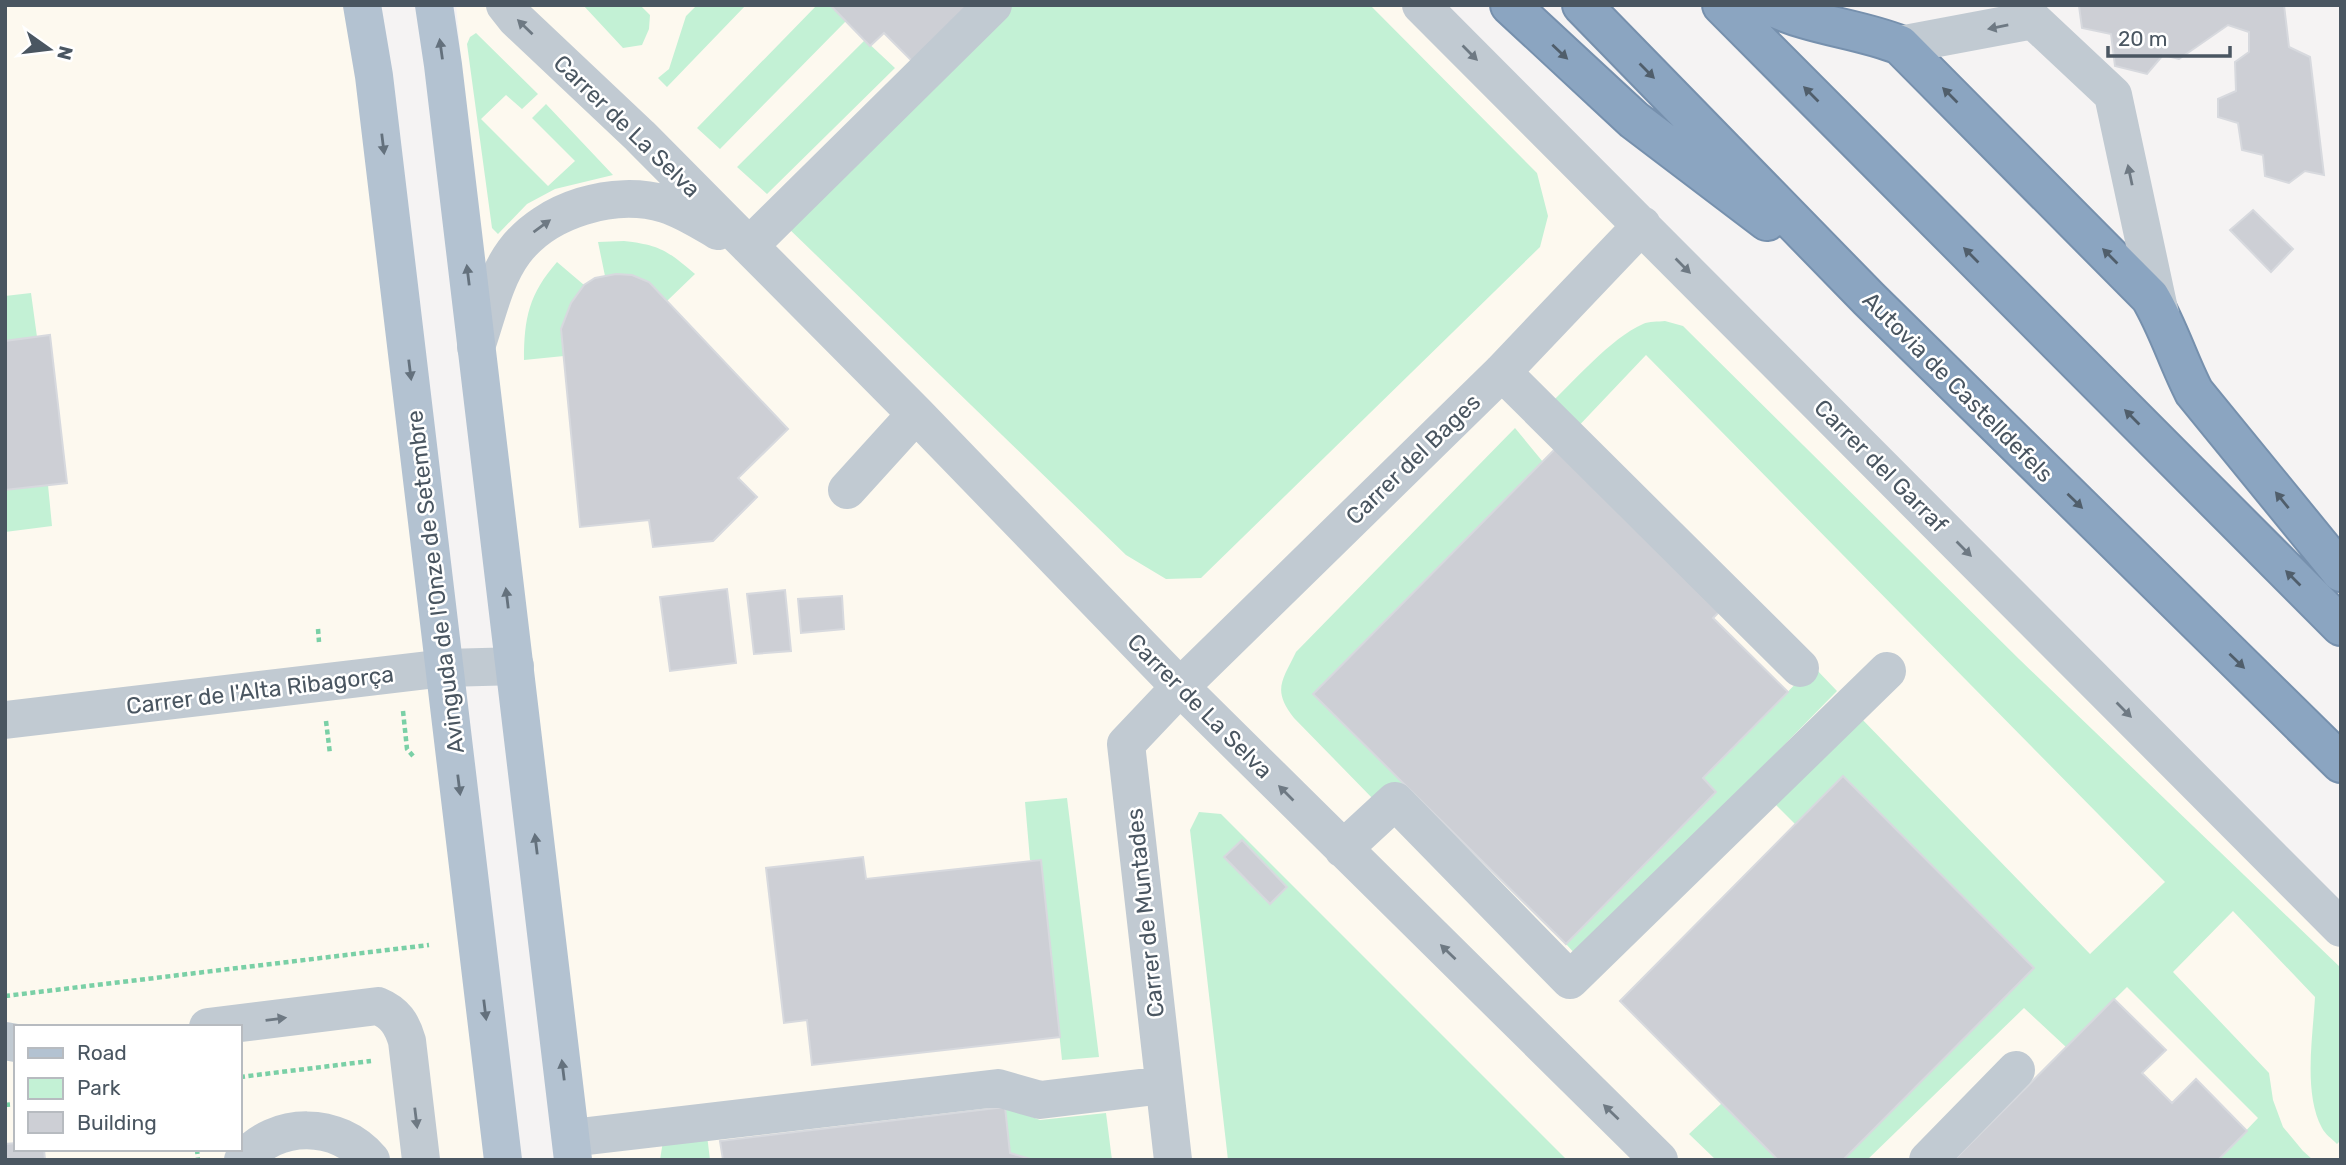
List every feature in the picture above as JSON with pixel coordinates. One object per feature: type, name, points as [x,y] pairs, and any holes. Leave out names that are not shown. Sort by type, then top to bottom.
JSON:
[{"type":"highway","points":[[1510,5],[1634,120],[1869,299]]},
{"type":"highway","name":"Autovia de Castelldefels","points":[[1582,5],[1869,299],[2341,763]]},
{"type":"highway","points":[[1722,5],[2341,626]]},
{"type":"highway","points":[[1769,5],[1802,19],[1844,17],[1900,46],[2150,297],[2194,392],[2341,572]]},
{"type":"main road","name":"Avinguda de l'Onze de Setembre","points":[[362,5],[374,76],[503,1160]]},
{"type":"main road","points":[[434,5],[572,1149]]},
{"type":"street","name":"Carrer de La Selva","points":[[505,5],[516,19],[640,136],[916,414],[1180,687],[1659,1160]]},
{"type":"street","points":[[749,246],[993,5]]},
{"type":"street","name":"Carrer del Garraf","points":[[1421,5],[2341,928]]},
{"type":"street","points":[[1900,46],[2033,20],[2113,95],[2160,314]]},
{"type":"street","name":"Carrer de La Selva","points":[[476,347],[503,270],[514,251],[547,221],[572,209],[611,201],[632,200],[664,204],[688,213],[718,232],[749,246]]},
{"type":"street","name":"Carrer del Bages","points":[[1180,687],[1502,372],[1642,225]]},
{"type":"street","points":[[1502,372],[1800,668]]},
{"type":"street","points":[[848,490],[916,414]]},
{"type":"street","name":"Carrer de l'Alta Ribagorça","points":[[5,720],[445,668],[515,666]]},
{"type":"street","points":[[1343,849],[1395,801],[1570,980],[1887,671]]},
{"type":"street","name":"Carrer de Muntades","points":[[1173,1160],[1126,744],[1180,687]]},
{"type":"street","points":[[224,1025],[378,1006],[390,1013],[403,1028],[407,1041],[421,1160]]},
{"type":"street","points":[[1928,1160],[2016,1070]]},
{"type":"street","points":[[572,1149],[998,1088],[1040,1100],[1164,1085]]},
{"type":"street","points":[[243,1160],[272,1137],[300,1129],[328,1132],[342,1137],[371,1160]]},
{"type":"path","points":[[5,996],[429,945]]},
{"type":"path","points":[[242,1077],[373,1061]]},
{"type":"shaded area","points":[[5,5],[360,5],[503,1160],[5,1160]]},
{"type":"shaded area","points":[[456,5],[1421,5],[2341,928],[2341,1160],[586,1160],[486,324]]},
{"type":"green space","points":[[583,5],[640,5],[650,15],[649,29],[642,45],[623,48]]},
{"type":"green space","points":[[697,5],[746,5],[667,87],[658,78],[669,69],[686,16]]},
{"type":"green space","points":[[817,5],[830,5],[846,21],[720,149],[697,128]]},
{"type":"green space","points":[[1013,5],[1370,5],[1537,173],[1548,216],[1540,247],[1201,578],[1166,579],[1126,555],[784,224]]},
{"type":"green space","points":[[476,33],[538,94],[522,109],[506,95],[481,119],[548,186],[575,161],[532,118],[546,104],[613,175],[555,189],[527,204],[498,234],[492,228],[467,44],[470,37]]},
{"type":"green space","points":[[865,40],[895,68],[767,194],[737,167]]},
{"type":"green space","points":[[624,241],[663,250],[695,274],[667,301],[646,284],[632,277],[605,276],[598,242]]},
{"type":"green space","points":[[557,262],[584,285],[565,318],[564,356],[524,360],[525,331],[530,307],[540,285]]},
{"type":"green space","points":[[31,293],[37,337],[5,341],[5,296]]},
{"type":"green space","points":[[1665,321],[1683,326],[2019,659],[2341,968],[2341,1140],[2337,1144],[2322,1128],[2313,1098],[2311,1064],[2315,997],[2233,911],[2173,972],[2269,1073],[2273,1100],[2283,1127],[2313,1160],[2218,1160],[2258,1118],[2127,987],[2066,1047],[2024,1008],[1867,1160],[1843,1160],[2034,968],[1843,777],[1795,824],[1772,801],[1858,715],[2090,954],[2165,882],[1646,355],[1572,433],[1547,407],[1618,339],[1645,323]]},
{"type":"green space","points":[[1515,428],[1543,462],[1314,694],[1403,783],[1376,802],[1294,718],[1283,700],[1283,678],[1296,652]]},
{"type":"green space","points":[[48,485],[52,526],[5,532],[5,490]]},
{"type":"green space","points":[[1813,666],[1837,691],[1577,956],[1566,944],[1716,792],[1703,778]]},
{"type":"green space","points":[[1067,798],[1099,1057],[1062,1060],[1041,860],[1030,860],[1025,802]]},
{"type":"green space","points":[[1199,812],[1221,814],[1567,1160],[1228,1160],[1190,830]]},
{"type":"green space","points":[[1722,1103],[1778,1160],[1716,1160],[1689,1134]]},
{"type":"green space","points":[[1005,1107],[1040,1120],[1106,1113],[1112,1160],[1034,1160],[1010,1153]]},
{"type":"green space","points":[[707,1135],[710,1160],[660,1160],[663,1141]]},
{"type":"building","points":[[971,5],[913,62],[884,33],[870,46],[832,7]]},
{"type":"building","points":[[2284,5],[2289,47],[2310,57],[2324,175],[2305,171],[2289,183],[2265,176],[2263,155],[2242,150],[2238,123],[2218,117],[2218,99],[2236,91],[2235,62],[2249,52],[2249,32],[2228,25],[2179,59],[2163,55],[2147,74],[2115,66],[2111,34],[2082,28],[2079,6]]},
{"type":"building","points":[[2253,210],[2293,249],[2271,272],[2230,230]]},
{"type":"building","points":[[616,274],[632,275],[649,282],[788,429],[738,478],[757,497],[713,541],[653,547],[649,520],[580,527],[561,329],[571,303],[584,285],[595,278]]},
{"type":"building","points":[[50,335],[67,483],[5,490],[5,341]]},
{"type":"building","points":[[1559,445],[1723,608],[1713,618],[1788,692],[1703,778],[1716,792],[1566,944],[1313,694]]},
{"type":"building","points":[[727,589],[736,663],[670,671],[660,597]]},
{"type":"building","points":[[785,590],[791,651],[754,654],[747,594]]},
{"type":"building","points":[[842,596],[844,629],[801,633],[798,599]]},
{"type":"building","points":[[1843,776],[2034,968],[1843,1160],[1778,1160],[1620,1001]]},
{"type":"building","points":[[1242,840],[1287,887],[1270,904],[1224,857]]},
{"type":"building","points":[[863,857],[866,879],[1041,860],[1060,1037],[812,1065],[807,1020],[784,1023],[766,868]]},
{"type":"building","points":[[2114,999],[2166,1050],[2142,1073],[2172,1103],[2196,1079],[2247,1131],[2218,1160],[1954,1160]]},
{"type":"building","points":[[1005,1107],[1010,1153],[1034,1160],[723,1160],[720,1141]]},
{"type":"building","points":[[14,1143],[14,1151],[44,1151],[45,1160],[5,1160],[5,1144]]}]
